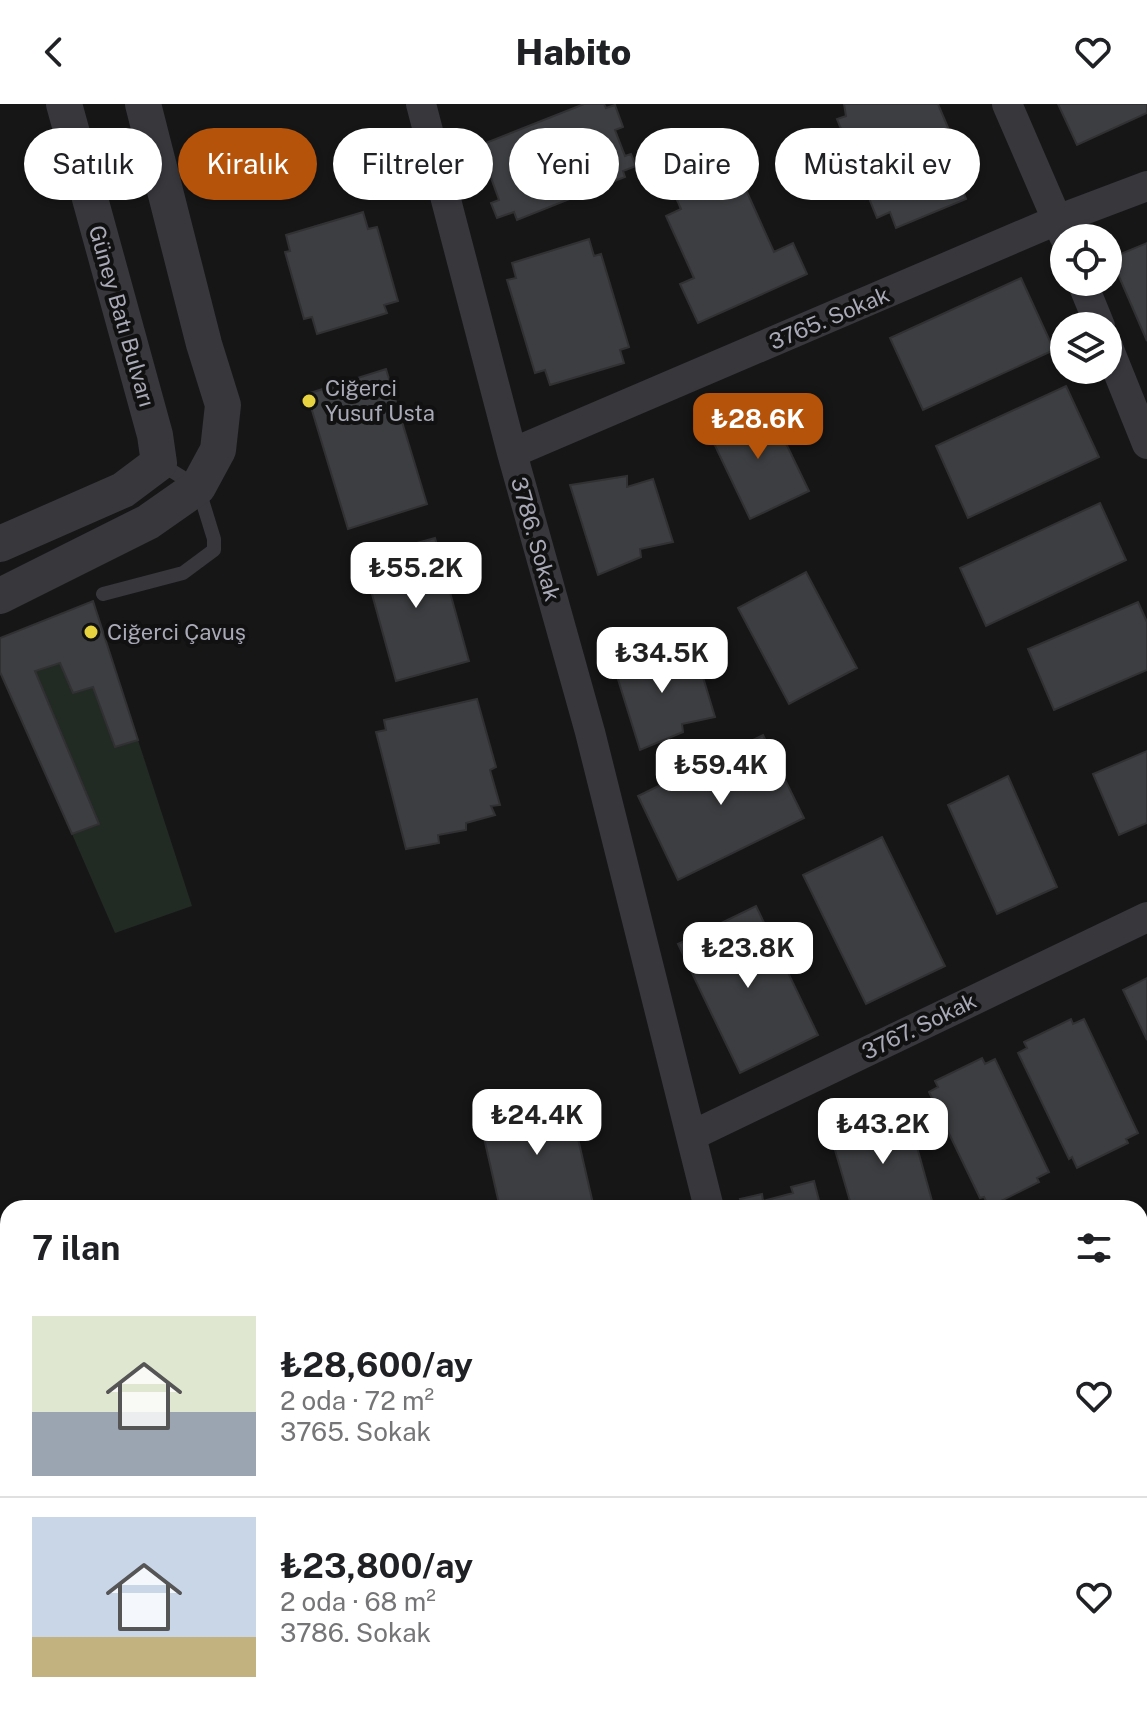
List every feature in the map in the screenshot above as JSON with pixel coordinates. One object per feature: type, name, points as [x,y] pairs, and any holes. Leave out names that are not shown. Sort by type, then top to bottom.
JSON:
[{"type":"street","name":"Güney Batı Bulvarı","points":[[64,104],[157,449]]},
{"type":"street","points":[[0,596],[148,522],[198,487],[218,450],[223,405],[204,344],[143,104]]},
{"type":"street","name":"3786. Sokak","points":[[421,104],[512,453],[590,732],[707,1200]]},
{"type":"street","points":[[1007,104],[1059,224]]},
{"type":"street","name":"3765. Sokak","points":[[1071,224],[1147,186]]},
{"type":"street","name":"3765. Sokak","points":[[512,453],[1050,233]]},
{"type":"street","points":[[1122,382],[1147,444]]},
{"type":"street","points":[[0,544],[123,490],[157,449]]},
{"type":"street","name":"3767. Sokak","points":[[691,1136],[1147,917]]},
{"type":"lane","points":[[103,594],[183,573],[214,550],[214,539],[198,487],[157,449]]},
{"type":"shaded area","points":[[60,663],[73,692],[93,687],[115,746],[138,740],[192,906],[115,933],[72,834],[99,824],[35,671]]},
{"type":"building","points":[[584,104],[604,104],[606,108],[615,105],[623,127],[619,128],[523,128]]},
{"type":"building","points":[[844,104],[938,104],[948,128],[841,128],[837,119],[846,116]]},
{"type":"building","points":[[1058,104],[1147,104],[1147,113],[1077,145]]},
{"type":"building","points":[[509,134],[509,200],[567,200],[517,220],[514,212],[497,218],[491,203],[499,200],[493,183],[493,140]]},
{"type":"building","points":[[619,140],[625,156],[631,154],[635,164],[623,171],[625,177],[619,179]]},
{"type":"building","points":[[677,200],[751,200],[774,252],[793,243],[807,274],[698,323],[680,284],[694,278],[666,216],[681,209]]},
{"type":"building","points":[[870,200],[964,200],[896,228],[890,212],[877,218]]},
{"type":"building","points":[[363,212],[368,229],[377,227],[398,301],[384,305],[387,313],[317,334],[312,317],[304,319],[285,252],[290,251],[286,235]]},
{"type":"building","points":[[589,239],[594,256],[601,254],[629,347],[620,350],[624,363],[550,385],[545,370],[535,373],[507,280],[516,278],[512,263]]},
{"type":"building","points":[[1147,243],[1147,341],[1122,283],[1122,253]]},
{"type":"building","points":[[1021,278],[1050,341],[1050,352],[923,410],[890,338]]},
{"type":"building","points":[[386,369],[427,504],[348,529],[307,394]]},
{"type":"building","points":[[1066,386],[1099,457],[968,518],[936,446]]},
{"type":"building","points":[[766,402],[809,491],[750,519],[708,431]]},
{"type":"building","points":[[627,476],[627,487],[653,479],[673,542],[640,549],[641,557],[598,575],[570,485]]},
{"type":"building","points":[[1100,503],[1126,560],[986,626],[960,568]]},
{"type":"building","points":[[435,538],[469,661],[396,681],[362,558]]},
{"type":"building","points":[[806,572],[857,668],[789,704],[738,608]]},
{"type":"building","points":[[93,601],[138,740],[115,747],[93,687],[73,693],[60,663],[35,671],[99,824],[72,834],[0,672],[0,638]]},
{"type":"building","points":[[1138,602],[1147,622],[1147,670],[1054,710],[1028,649]]},
{"type":"building","points":[[669,651],[669,662],[696,654],[715,717],[682,724],[683,732],[640,750],[612,660]]},
{"type":"building","points":[[477,699],[496,767],[490,770],[500,805],[491,806],[495,815],[466,823],[466,830],[438,835],[439,843],[406,849],[376,732],[386,730],[384,720]]},
{"type":"building","points":[[763,735],[804,818],[678,880],[638,796]]},
{"type":"building","points":[[1147,751],[1147,823],[1119,835],[1093,774]]},
{"type":"building","points":[[1008,776],[1057,887],[997,914],[948,805]]},
{"type":"building","points":[[882,837],[945,966],[866,1004],[803,875]]},
{"type":"building","points":[[756,906],[818,1035],[740,1073],[678,944]]},
{"type":"building","points":[[1147,978],[1147,1040],[1123,990]]},
{"type":"building","points":[[1071,1019],[1073,1024],[1084,1019],[1138,1133],[1126,1139],[1128,1143],[1077,1168],[1072,1157],[1069,1159],[1018,1053],[1027,1048],[1024,1042]]},
{"type":"building","points":[[982,1058],[985,1064],[995,1059],[1049,1172],[1037,1178],[1039,1182],[1003,1200],[980,1198],[929,1092],[938,1087],[935,1081]]},
{"type":"building","points":[[568,1095],[592,1200],[498,1200],[479,1116]]},
{"type":"building","points":[[907,1111],[932,1200],[850,1200],[830,1133],[853,1127],[854,1133],[884,1124],[882,1118]]},
{"type":"building","points":[[814,1181],[819,1200],[767,1200],[793,1193],[791,1187]]},
{"type":"building","points":[[762,1194],[763,1200],[740,1200],[740,1199]]},
{"type":"place","name":"Ciğerci Yusuf Usta","points":[[309,401]]},
{"type":"place","name":"Ciğerci Çavuş","points":[[91,632]]}]
